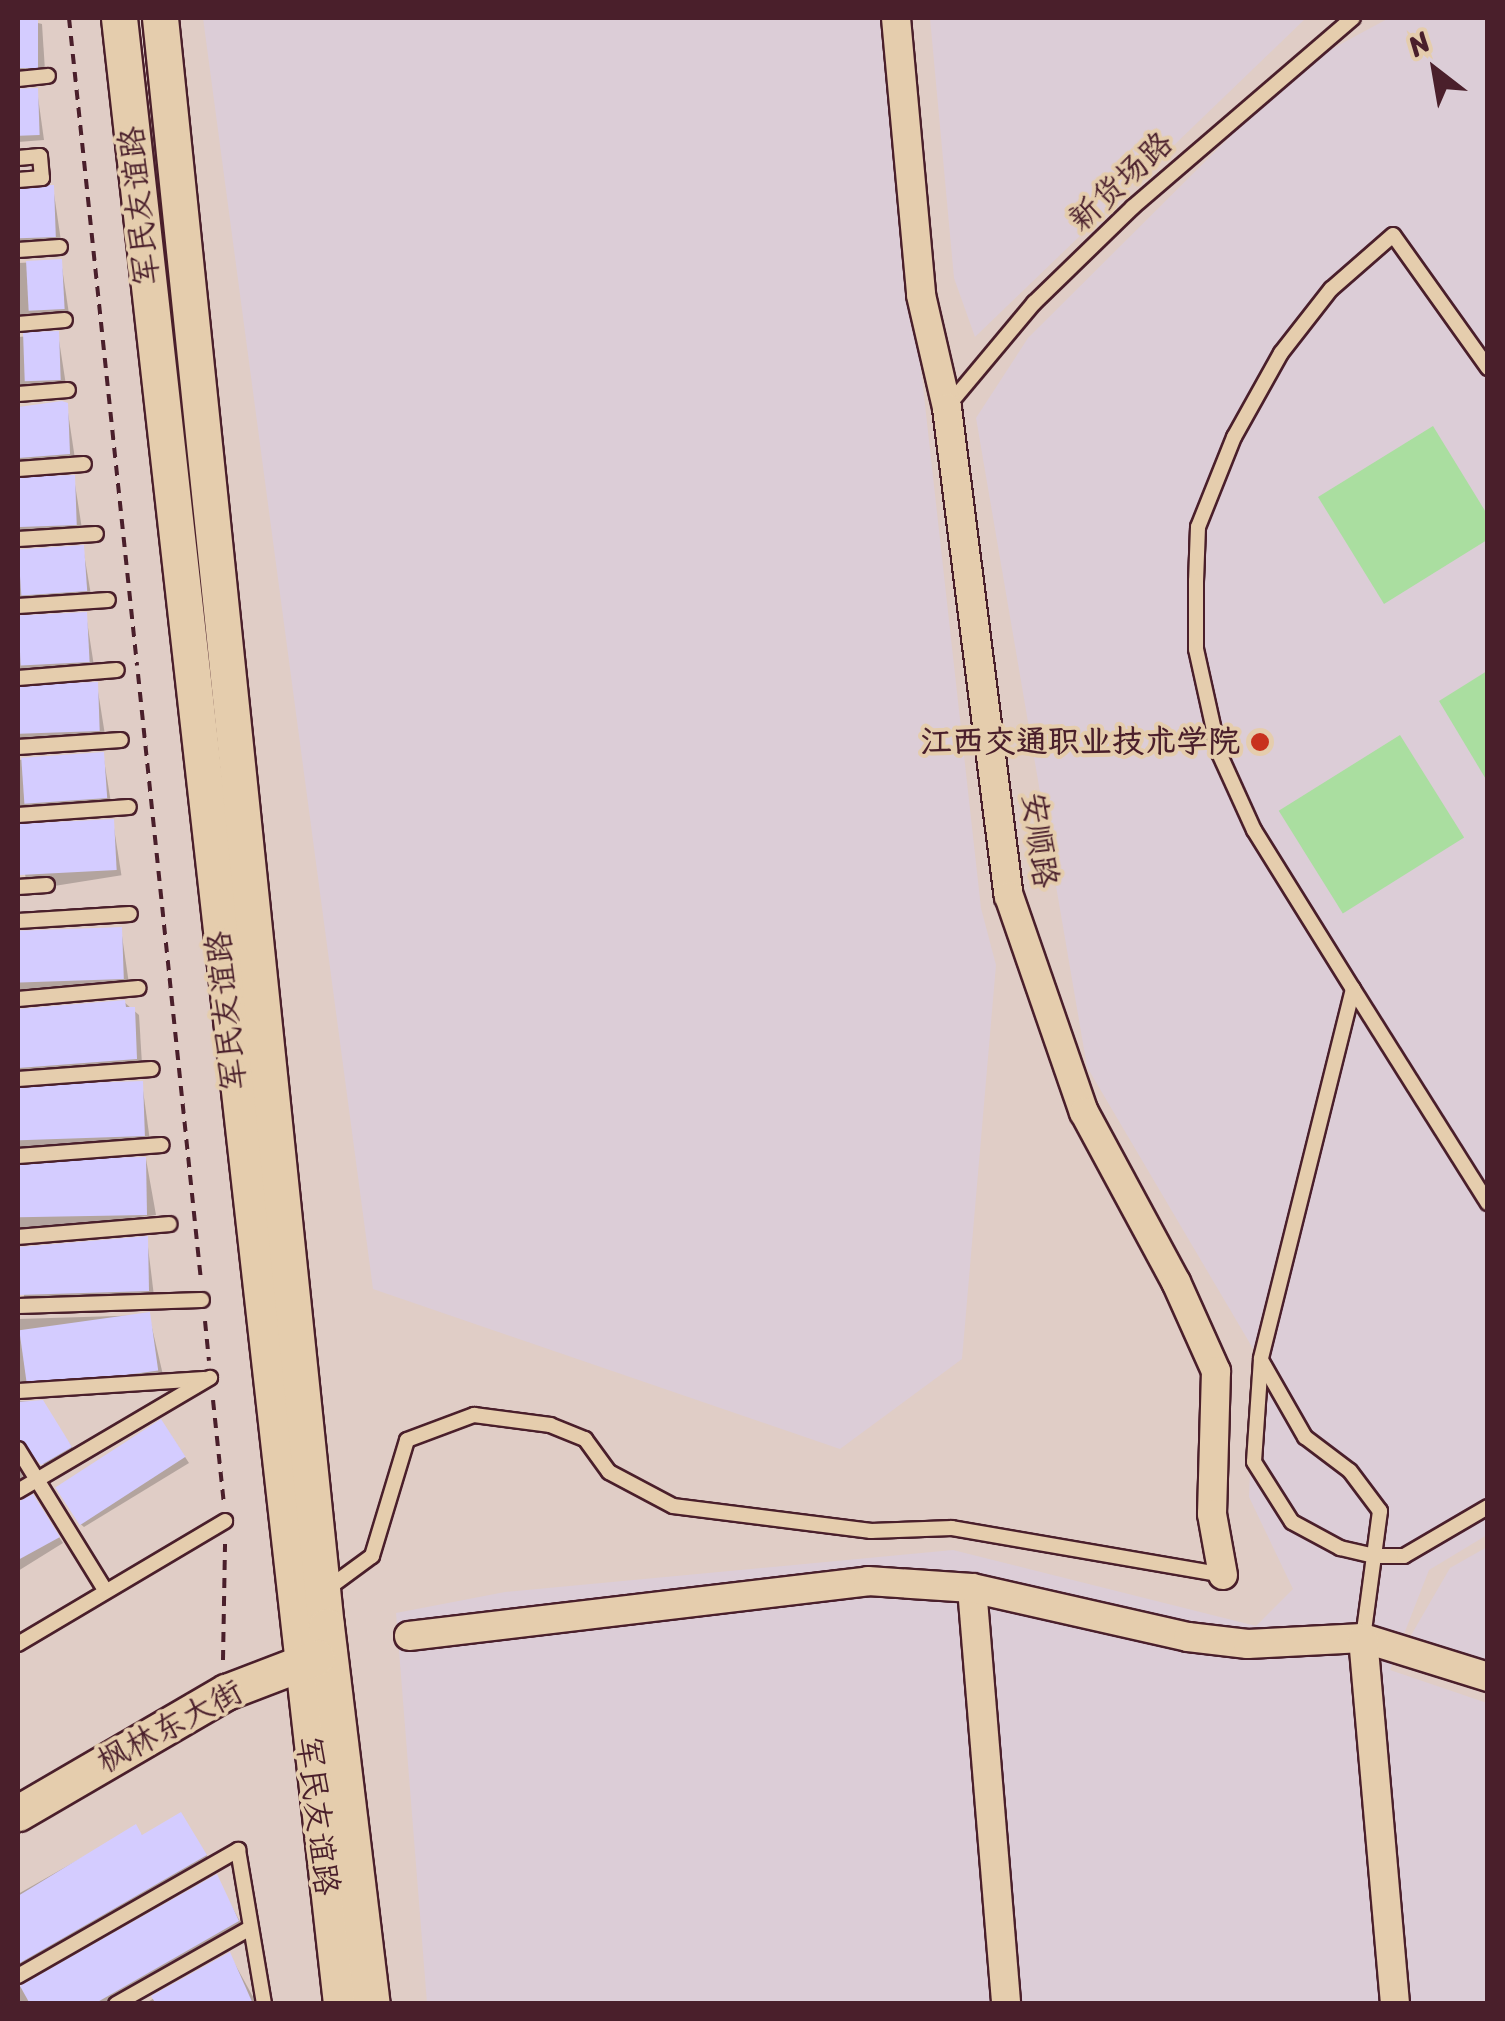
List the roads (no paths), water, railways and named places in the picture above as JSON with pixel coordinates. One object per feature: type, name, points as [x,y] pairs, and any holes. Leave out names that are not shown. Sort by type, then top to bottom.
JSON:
[{"type":"street","name":"军民友谊路","points":[[119,18],[314,1635],[372,2004]]},
{"type":"street","name":"军民友谊路","points":[[160,18],[314,1635],[341,2004]]},
{"type":"street","name":"安顺路","points":[[896,18],[921,295],[947,408],[1009,896],[1084,1112],[1176,1282],[1216,1371],[1212,1514],[1223,1575]]},
{"type":"street","points":[[409,1636],[868,1580],[972,1588],[1188,1637],[1248,1644],[1363,1638],[1488,1677]]},
{"type":"street","points":[[972,1588],[1006,2004]]},
{"type":"street","name":"枫林东大街","points":[[18,1791],[223,1670],[314,1635]]},
{"type":"street","name":"枫林东大街","points":[[18,1813],[226,1692],[314,1635]]},
{"type":"street","points":[[1363,1638],[1395,2004]]},
{"type":"lane","name":"新货场路","points":[[947,408],[1076,262],[1237,112],[1353,18]]},
{"type":"lane","points":[[18,79],[48,76]]},
{"type":"lane","points":[[18,158],[40,156],[42,178],[18,180]]},
{"type":"lane","points":[[1488,368],[1394,236],[1331,289],[1281,353],[1234,437],[1198,527],[1196,649],[1219,753],[1254,830],[1488,1203]]},
{"type":"lane","points":[[18,250],[60,247]]},
{"type":"lane","points":[[18,324],[65,320]]},
{"type":"lane","points":[[18,394],[68,390]]},
{"type":"lane","points":[[18,469],[84,464]]},
{"type":"lane","points":[[18,539],[96,534]]},
{"type":"lane","points":[[18,606],[108,600]]},
{"type":"lane","points":[[18,678],[117,670]]},
{"type":"lane","points":[[18,748],[122,740]]},
{"type":"lane","points":[[18,815],[128,806]]},
{"type":"lane","points":[[18,887],[47,885]]},
{"type":"lane","points":[[18,921],[130,914]]},
{"type":"lane","points":[[18,999],[139,988]]},
{"type":"lane","points":[[1353,989],[1261,1359],[1254,1462],[1292,1522],[1340,1548],[1375,1556],[1404,1556],[1488,1508]]},
{"type":"lane","points":[[18,1079],[152,1070]]},
{"type":"lane","points":[[18,1156],[162,1145]]},
{"type":"lane","points":[[18,1238],[169,1224]]},
{"type":"lane","points":[[18,1306],[202,1300]]},
{"type":"lane","points":[[1261,1359],[1305,1437],[1350,1471],[1380,1510],[1363,1638]]},
{"type":"lane","points":[[18,1391],[210,1378],[18,1491]]},
{"type":"lane","points":[[314,1635],[372,1556],[406,1440],[474,1416],[550,1425],[584,1439],[609,1472],[673,1506],[871,1532],[952,1528],[1223,1575]]},
{"type":"lane","points":[[18,1449],[104,1590]]},
{"type":"lane","points":[[18,1644],[225,1521]]},
{"type":"lane","points":[[18,1976],[238,1850],[247,1930],[264,2004]]},
{"type":"lane","points":[[116,2004],[247,1930]]},
{"type":"place","name":"江西交通职业技术学院","points":[[1260,742]]}]
